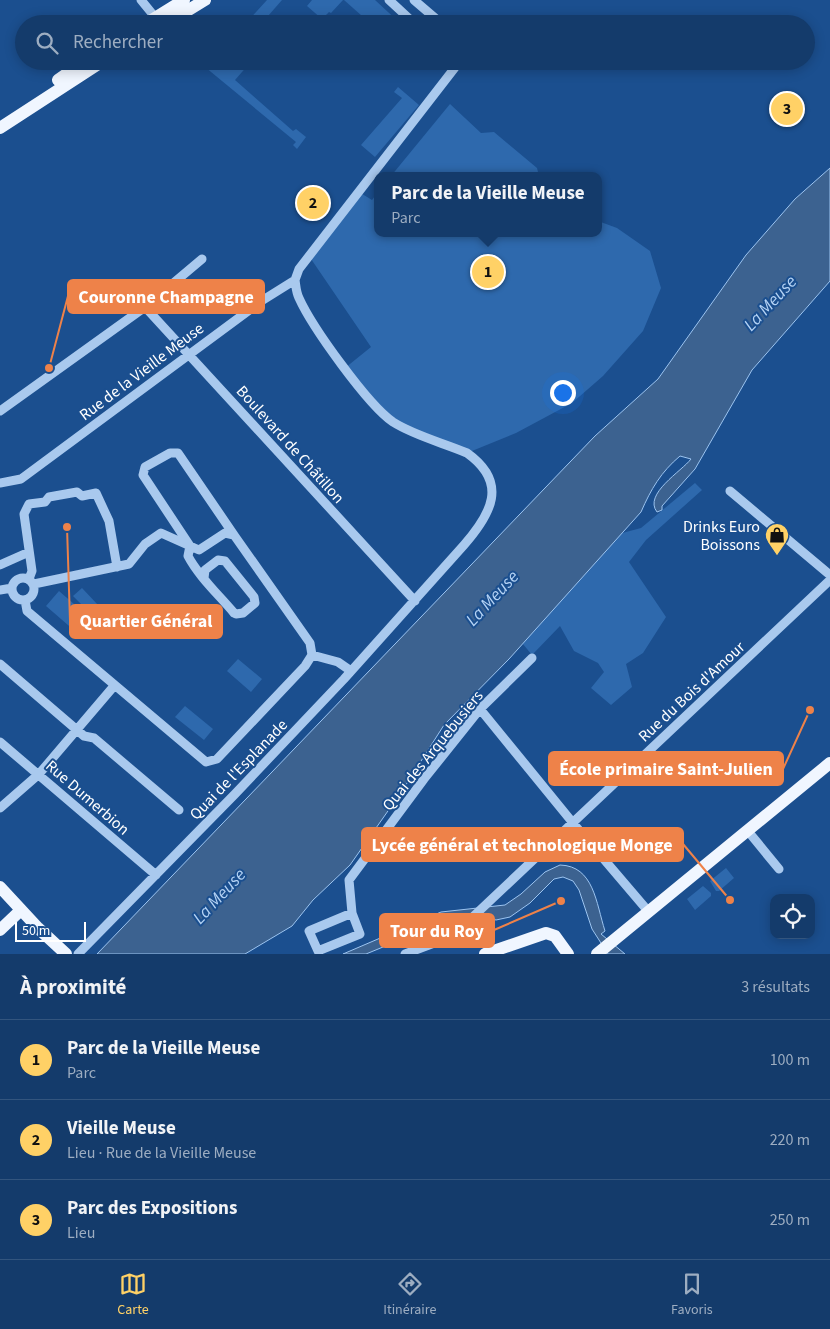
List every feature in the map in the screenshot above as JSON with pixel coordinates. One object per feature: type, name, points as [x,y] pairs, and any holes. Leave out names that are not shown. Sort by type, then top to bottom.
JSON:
[{"type":"main road","points":[[166,15],[184,0]]},
{"type":"main road","points":[[172,15],[205,0]]},
{"type":"main road","points":[[0,120],[72,70]]},
{"type":"main road","points":[[0,128],[89,70]]},
{"type":"main road","points":[[597,954],[747,830],[829,767]]},
{"type":"main road","points":[[0,887],[66,954]]},
{"type":"main road","points":[[0,930],[21,910]]},
{"type":"main road","points":[[484,954],[546,933],[555,936],[568,954]]},
{"type":"street","points":[[141,0],[152,15]]},
{"type":"street","points":[[388,0],[405,15]]},
{"type":"street","points":[[414,0],[432,15]]},
{"type":"street","name":"Rue de la Vieille Meuse","points":[[0,483],[21,479],[263,300],[294,280],[298,269],[453,70]]},
{"type":"street","points":[[0,411],[145,307],[202,260]]},
{"type":"street","name":"Quai de l'Esplanade","points":[[78,954],[351,671],[415,601],[482,524],[488,514],[492,495],[489,480],[477,460],[468,453],[406,428],[384,415],[355,381],[309,317],[298,295],[294,280]]},
{"type":"street","name":"Boulevard de Châtillon","points":[[145,307],[415,601]]},
{"type":"street","points":[[25,600],[27,611],[202,760],[210,762],[224,752],[306,666],[312,655],[310,643],[178,453],[170,453],[144,467],[143,475],[190,546],[188,556],[204,578],[236,614],[243,614],[255,604],[254,597],[225,561],[218,560],[205,570],[204,578]]},
{"type":"street","points":[[730,491],[830,575]]},
{"type":"street","points":[[25,600],[33,594],[32,571],[24,514],[28,504],[45,502],[49,497],[77,492],[82,496],[96,493],[110,521],[117,567]]},
{"type":"street","points":[[0,590],[12,588],[18,578],[32,581],[129,564],[145,544],[162,534],[199,550],[225,532],[234,535]]},
{"type":"street","points":[[0,566],[29,552]]},
{"type":"street","name":"Rue du Bois d'Amour","points":[[405,954],[445,939],[460,929],[830,580]]},
{"type":"street","points":[[12,588],[17,598],[25,600]]},
{"type":"street","points":[[312,655],[338,662],[351,671]]},
{"type":"street","name":"Quai des Arquebusiers","points":[[352,913],[309,931],[318,951],[360,934],[352,913],[349,880],[424,779],[480,709],[532,658]]},
{"type":"street","points":[[0,664],[84,736],[94,738],[179,810]]},
{"type":"street","points":[[0,808],[39,774],[114,686]]},
{"type":"street","points":[[480,709],[572,823],[648,910]]},
{"type":"street","name":"Rue Dumerbion","points":[[0,742],[156,875]]},
{"type":"street","points":[[747,830],[779,869]]},
{"type":"shaded area","points":[[267,0],[282,0],[269,15],[253,15]]},
{"type":"shaded area","points":[[312,0],[343,0],[331,13],[329,12],[326,15],[317,15],[307,6]]},
{"type":"shaded area","points":[[344,0],[375,0],[391,15],[361,15]]},
{"type":"shaded area","points":[[209,70],[244,70],[235,80],[293,131],[296,129],[306,137],[297,149],[293,145],[296,142]]},
{"type":"shaded area","points":[[398,87],[419,105],[375,157],[361,145],[402,98],[394,92]]},
{"type":"shaded area","points":[[450,104],[481,133],[494,132],[537,168],[538,172],[394,172]]},
{"type":"shaded area","points":[[359,192],[372,200],[374,197],[374,237],[602,237],[602,222],[617,228],[650,251],[661,288],[643,331],[603,376],[572,403],[516,433],[467,453],[395,423],[345,368],[371,347],[309,256]]},
{"type":"shaded area","points":[[695,483],[702,490],[646,540],[629,562],[666,617],[643,653],[626,664],[632,687],[611,705],[591,688],[604,672],[598,663],[574,651],[560,626],[532,655],[518,638],[600,539],[641,528]]},
{"type":"shaded area","points":[[82,588],[98,605],[90,613],[73,596]]},
{"type":"shaded area","points":[[59,591],[89,617],[76,632],[46,606]]},
{"type":"shaded area","points":[[238,659],[262,679],[251,692],[227,671]]},
{"type":"shaded area","points":[[185,706],[213,729],[204,740],[175,717]]},
{"type":"shaded area","points":[[726,868],[734,878],[719,891],[716,891],[710,881]]},
{"type":"shaded area","points":[[703,886],[711,893],[711,896],[695,910],[687,899]]},
{"type":"water","name":"La Meuse","points":[[830,168],[830,281],[752,370],[695,469],[662,506],[662,510],[657,512],[654,505],[659,490],[691,459],[680,456],[667,468],[653,488],[641,512],[509,659],[444,725],[402,791],[350,865],[313,900],[292,926],[245,954],[97,954],[595,436],[658,379],[746,255],[795,199]]},
{"type":"water","points":[[560,865],[571,867],[587,879],[596,898],[605,931],[601,934],[625,954],[608,954],[592,929],[579,890],[573,881],[563,877],[554,879],[530,903],[510,917],[496,920],[481,916],[451,919],[366,954],[343,954],[441,912],[505,905],[521,894],[545,872]]},
{"type":"place","name":"Parc des Expositions","points":[[787,109]]},
{"type":"place","name":"Vieille Meuse","points":[[313,203]]},
{"type":"place","name":"Parc de la Vieille Meuse","points":[[488,272]]},
{"type":"place","name":"Couronne Champagne","points":[[49,368]]},
{"type":"place","name":"Quartier Général","points":[[67,527]]},
{"type":"place","name":"Drinks Euro Boissons","points":[[777,556]]},
{"type":"place","name":"École primaire Saint-Julien","points":[[810,710]]},
{"type":"place","name":"Lycée général et technologique Monge","points":[[730,900]]},
{"type":"place","name":"Tour du Roy","points":[[561,901]]}]
